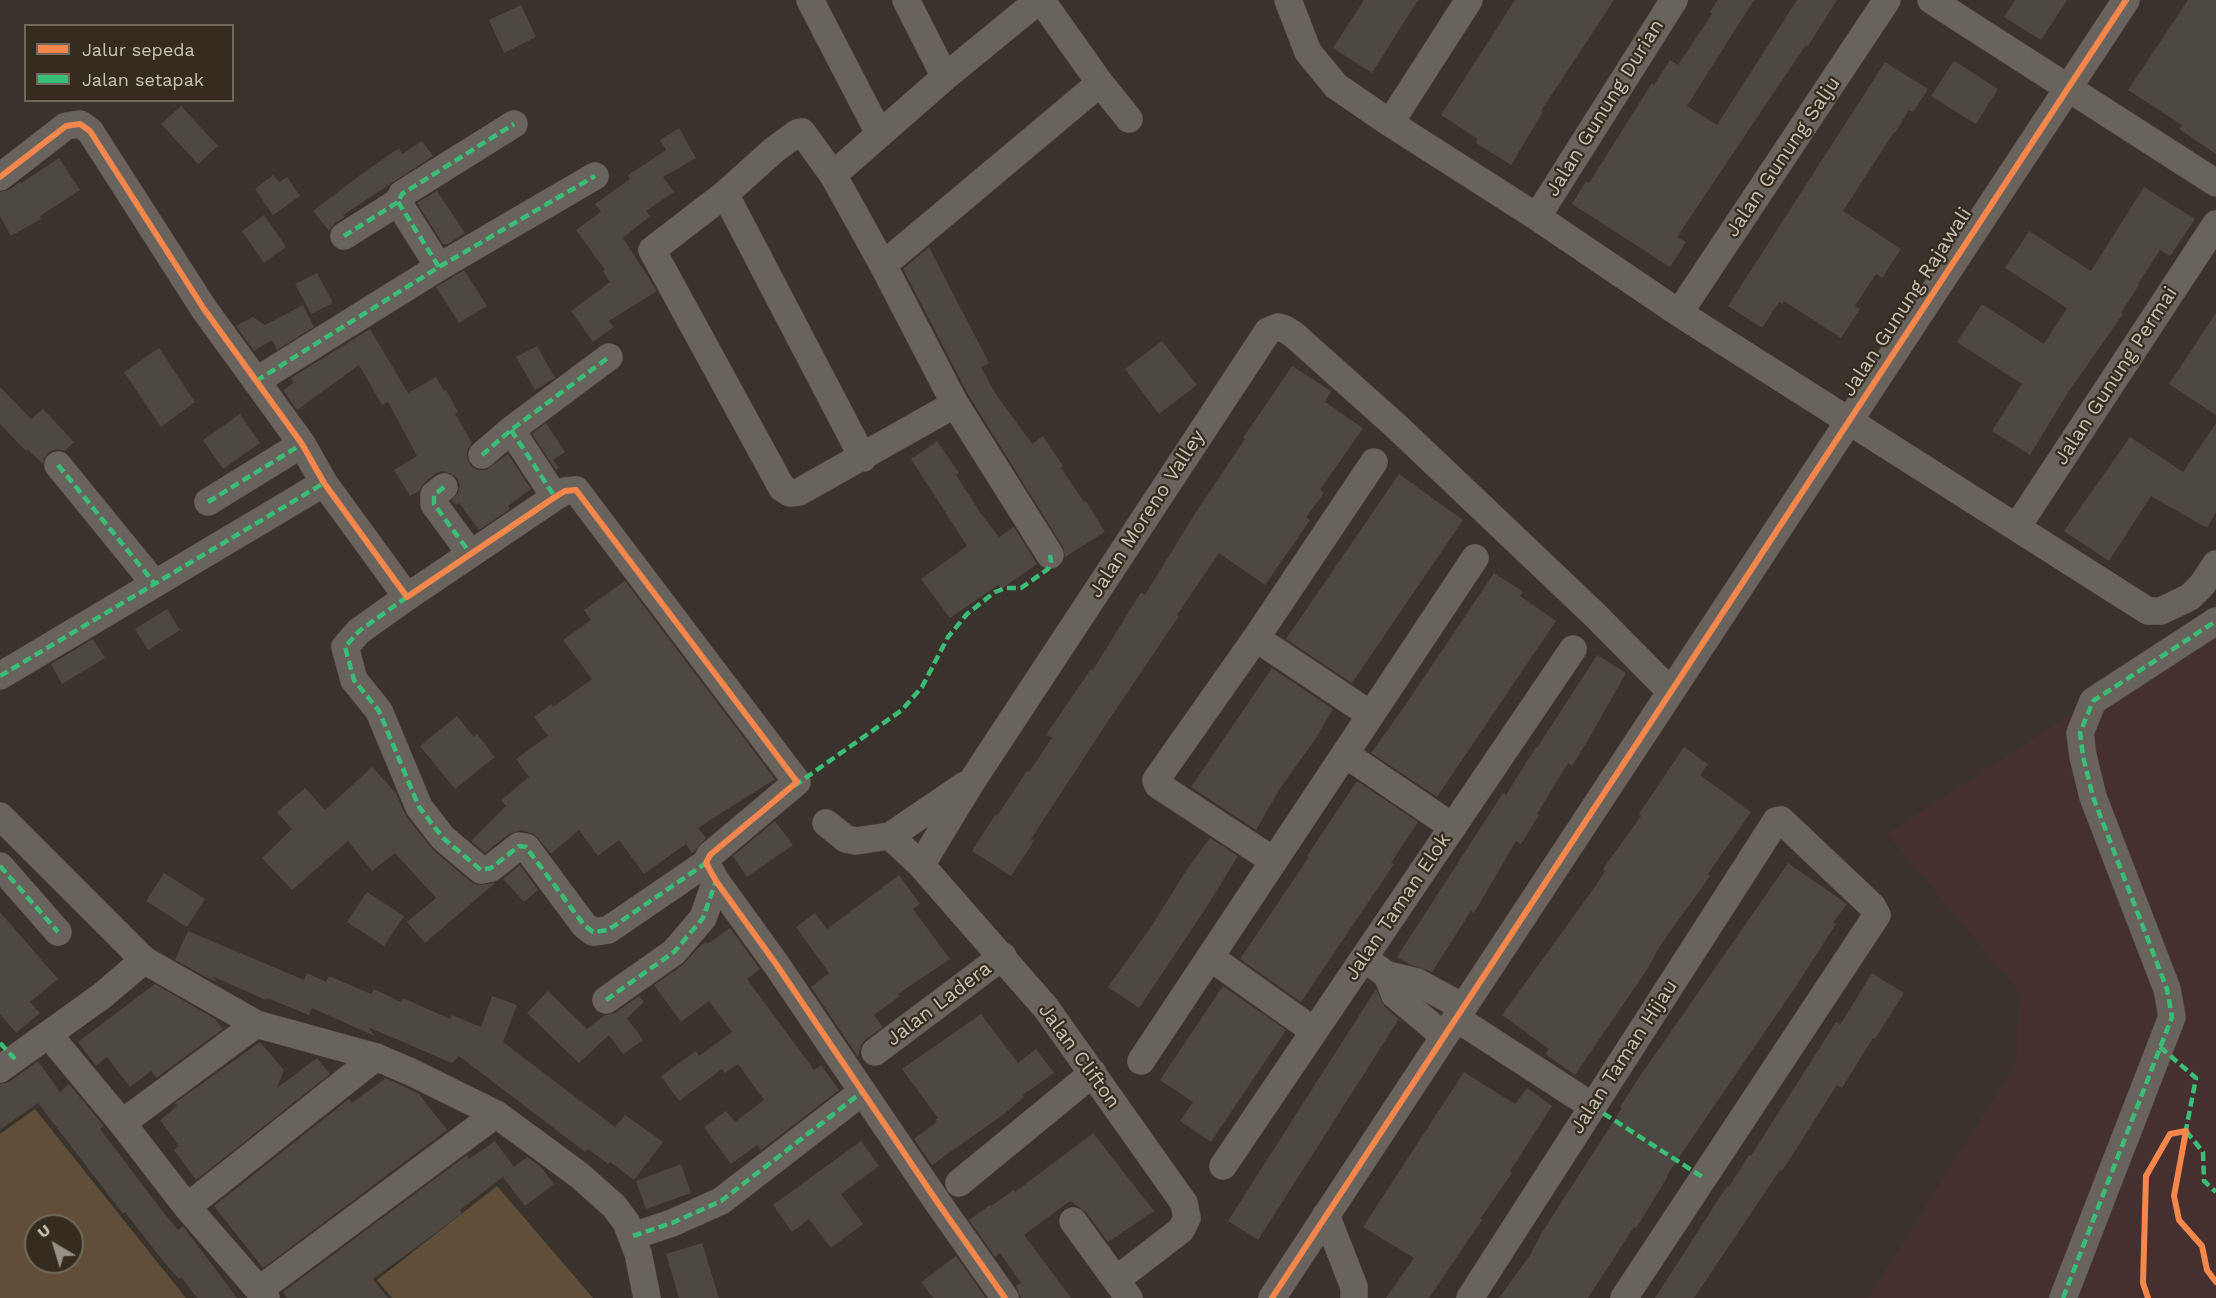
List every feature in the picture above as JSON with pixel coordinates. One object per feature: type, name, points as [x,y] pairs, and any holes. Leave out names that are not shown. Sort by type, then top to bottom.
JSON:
[{"type":"street","points":[[810,0],[879,133]]},
{"type":"street","points":[[906,0],[945,77]]},
{"type":"street","points":[[1288,0],[1308,52],[1336,86],[1679,313],[2148,611],[2161,612],[2190,597],[2202,585],[2216,564]]},
{"type":"street","points":[[1390,123],[1469,0]]},
{"type":"street","name":"Jalan Gunung Durian","points":[[1537,217],[1674,0]]},
{"type":"street","name":"Jalan Gunung Salju","points":[[1679,313],[1887,0]]},
{"type":"street","points":[[1931,0],[2216,183]]},
{"type":"street","name":"Jalan Gunung Rajawali","points":[[1272,1298],[2126,0]]},
{"type":"street","points":[[833,175],[879,133],[1035,1],[1130,119]]},
{"type":"street","points":[[883,265],[1100,83]]},
{"type":"street","points":[[0,177],[66,126],[80,124],[90,131],[204,309],[302,444],[324,483],[407,597]]},
{"type":"street","points":[[344,236],[398,202],[402,194],[514,124]]},
{"type":"street","points":[[955,404],[863,458],[799,492],[790,493],[782,488],[652,250],[724,194],[774,150],[797,133],[802,132],[833,175],[883,265],[955,404],[1050,555]]},
{"type":"street","points":[[256,381],[439,267],[595,176]]},
{"type":"street","points":[[724,194],[863,458]]},
{"type":"street","points":[[398,202],[439,267]]},
{"type":"street","name":"Jalan Gunung Permai","points":[[2017,527],[2216,224]]},
{"type":"street","name":"Jalan Moreno Valley","points":[[921,866],[972,781],[1268,331],[1278,327],[1286,329],[1347,382],[1586,607],[1676,683]]},
{"type":"street","points":[[482,455],[511,430],[609,357]]},
{"type":"street","points":[[511,430],[555,497]]},
{"type":"street","points":[[208,502],[302,444]]},
{"type":"street","points":[[1274,861],[1158,785],[1156,780],[1256,638],[1374,462]]},
{"type":"street","points":[[58,465],[155,584]]},
{"type":"street","points":[[0,676],[324,483]]},
{"type":"street","points":[[444,487],[434,495],[434,504],[470,553]]},
{"type":"street","points":[[606,1000],[674,952],[702,918],[711,872],[710,855],[797,782],[576,490],[565,491],[470,553],[359,631],[345,646],[354,680],[379,711],[419,807],[443,838],[481,870],[490,868],[519,846],[526,847],[584,925],[593,932],[608,930],[711,872]]},
{"type":"street","points":[[1141,1061],[1475,558]]},
{"type":"street","points":[[2063,1298],[2172,1017],[2167,989],[2093,797],[2082,756],[2080,734],[2093,701],[2216,621]]},
{"type":"street","points":[[1256,638],[1371,715]]},
{"type":"street","name":"Jalan Taman Elok","points":[[1223,1166],[1573,649]]},
{"type":"street","points":[[1345,754],[1453,827]]},
{"type":"street","name":"Jalan Moreno Valley","points":[[890,836],[972,781]]},
{"type":"street","points":[[0,816],[144,960],[256,1024],[376,1057],[496,1114],[579,1175],[614,1206],[626,1222],[633,1236],[642,1295]]},
{"type":"street","name":"Jalan Taman Hijau","points":[[1470,1298],[1769,831],[1776,821],[1780,820],[1872,906],[1877,915],[1624,1298]]},
{"type":"street","points":[[826,823],[846,839],[856,842],[890,836]]},
{"type":"street","name":"Jalan Clifton","points":[[890,836],[921,866],[1046,1008],[1184,1203],[1187,1218],[1181,1230],[1123,1289],[1073,1221]]},
{"type":"street","points":[[0,866],[58,932]]},
{"type":"street","points":[[711,872],[1005,1298]]},
{"type":"street","name":"Jalan Ladera","points":[[875,1052],[1002,956]]},
{"type":"street","points":[[1210,957],[1314,1031]]},
{"type":"street","points":[[1364,958],[1387,975],[1395,995],[1454,1020],[1592,1106]]},
{"type":"street","points":[[5,1057],[49,1035],[103,995],[144,960]]},
{"type":"street","points":[[122,1123],[256,1024]]},
{"type":"street","points":[[49,1035],[122,1123],[186,1207],[263,1294],[496,1114]]},
{"type":"street","points":[[186,1207],[376,1057]]},
{"type":"street","points":[[958,1183],[1093,1073]]},
{"type":"street","points":[[633,1236],[672,1223],[721,1201],[861,1092]]},
{"type":"street","points":[[1326,1215],[1354,1287],[1354,1298]]},
{"type":"shaded area","points":[[2216,618],[2216,1298],[1868,1298],[2016,1063],[2020,993],[1887,834]]},
{"type":"shaded area","points":[[35,1109],[186,1298],[0,1298],[0,1134]]},
{"type":"shaded area","points":[[497,1186],[593,1298],[392,1298],[377,1280]]},
{"type":"building","points":[[1364,0],[1418,0],[1372,73],[1333,48]]},
{"type":"building","points":[[1515,0],[1614,0],[1541,111],[1543,112],[1511,165],[1476,143],[1478,139],[1441,115]]},
{"type":"building","points":[[1718,0],[1754,0],[1687,106],[1717,125],[1797,0],[1837,0],[1677,237],[1686,242],[1670,267],[1572,204],[1586,181],[1589,183],[1652,83],[1654,85],[1670,60],[1678,65],[1712,14],[1710,12]]},
{"type":"building","points":[[2015,0],[2067,0],[2041,40],[2004,17]]},
{"type":"building","points":[[2188,0],[2216,0],[2216,154],[2179,129],[2182,125],[2128,90]]},
{"type":"building","points":[[521,5],[536,37],[504,53],[489,20]]},
{"type":"building","points":[[1954,61],[1998,89],[1976,124],[1931,96]]},
{"type":"building","points":[[1885,62],[1928,89],[1913,112],[1909,110],[1843,211],[1901,249],[1882,278],[1876,274],[1855,306],[1860,309],[1841,338],[1784,301],[1782,304],[1779,302],[1762,328],[1728,306]]},
{"type":"building","points":[[181,106],[218,146],[198,164],[161,124]]},
{"type":"building","points":[[679,128],[696,158],[663,177],[674,192],[646,211],[650,216],[623,238],[657,291],[609,321],[614,327],[593,342],[571,311],[610,282],[603,271],[605,270],[576,230],[601,212],[595,204],[630,179],[628,175],[666,150],[660,140]]},
{"type":"building","points":[[422,141],[433,156],[343,215],[345,217],[335,223],[329,231],[313,211],[399,148],[402,154]]},
{"type":"building","points":[[59,158],[80,190],[40,216],[41,219],[11,236],[0,216],[0,192],[9,190]]},
{"type":"building","points":[[273,175],[279,182],[287,177],[300,196],[273,215],[255,189]]},
{"type":"building","points":[[2144,187],[2195,219],[2170,256],[2160,250],[2121,313],[2123,314],[2069,391],[2030,455],[1992,431],[2022,384],[1957,342],[1982,304],[2044,344],[2067,308],[2005,268],[2029,231],[2091,271]]},
{"type":"building","points":[[437,191],[465,233],[448,244],[443,244],[417,203]]},
{"type":"building","points":[[264,215],[286,247],[264,263],[242,231]]},
{"type":"building","points":[[929,247],[989,363],[981,367],[995,393],[1032,444],[1043,436],[1063,466],[1061,468],[1084,502],[1086,501],[1105,532],[1065,557],[1063,547],[969,396],[903,269]]},
{"type":"building","points":[[464,270],[487,306],[459,323],[436,287]]},
{"type":"building","points":[[317,273],[333,303],[311,314],[295,284]]},
{"type":"building","points":[[303,305],[314,327],[277,350],[272,340],[254,351],[236,326],[253,317],[265,325]]},
{"type":"building","points":[[2216,313],[2216,415],[2169,384]]},
{"type":"building","points":[[370,329],[408,393],[436,377],[444,391],[446,390],[458,412],[455,414],[472,443],[467,450],[467,459],[471,466],[477,470],[486,470],[508,454],[531,489],[508,506],[510,509],[479,530],[459,503],[456,505],[452,500],[458,493],[460,485],[457,478],[450,473],[442,471],[435,474],[424,483],[419,491],[410,496],[394,470],[417,456],[388,402],[382,405],[359,365],[297,410],[285,393],[284,390],[293,383],[291,378]]},
{"type":"building","points":[[1162,341],[1197,385],[1159,414],[1125,369]]},
{"type":"building","points":[[537,346],[555,378],[535,390],[516,357]]},
{"type":"building","points":[[159,348],[195,402],[161,427],[124,372]]},
{"type":"building","points":[[1292,366],[1331,391],[1325,402],[1363,428],[1320,490],[1324,493],[1306,517],[1310,520],[1265,585],[1219,553],[1031,839],[1034,841],[1011,876],[972,851],[995,815],[997,816],[1052,738],[1046,735],[1091,669],[1093,670],[1141,592],[1145,595],[1194,515],[1245,439],[1243,438]]},
{"type":"building","points":[[0,387],[31,419],[43,409],[74,442],[65,451],[56,449],[49,452],[43,464],[27,449],[26,451],[0,424]]},
{"type":"building","points":[[240,414],[260,443],[223,469],[203,440]]},
{"type":"building","points":[[546,423],[565,452],[553,460],[559,468],[556,470],[532,434]]},
{"type":"building","points":[[2216,423],[2216,512],[2207,528],[2151,496],[2109,561],[2064,531],[2130,437],[2183,472]]},
{"type":"building","points":[[937,441],[959,473],[956,475],[999,537],[1014,527],[1037,564],[1001,589],[998,585],[950,618],[921,579],[967,546],[911,459]]},
{"type":"building","points":[[1399,474],[1463,520],[1352,683],[1286,639]]},
{"type":"building","points":[[1494,573],[1523,592],[1520,596],[1556,621],[1437,797],[1371,753]]},
{"type":"building","points":[[625,581],[775,779],[698,828],[706,838],[694,852],[692,853],[686,844],[644,874],[619,840],[598,856],[579,830],[551,854],[534,834],[521,830],[509,834],[485,853],[471,841],[506,806],[501,800],[529,777],[516,759],[548,736],[534,717],[551,704],[553,707],[592,679],[563,640],[591,620],[584,610]]},
{"type":"building","points":[[167,609],[180,630],[148,650],[135,629]]},
{"type":"building","points":[[93,639],[105,658],[62,684],[51,664]]},
{"type":"building","points":[[1597,655],[1626,673],[1588,740],[1572,766],[1568,763],[1521,844],[1516,841],[1474,913],[1471,911],[1432,972],[1397,957],[1503,793],[1506,795]]},
{"type":"building","points":[[1272,668],[1333,709],[1314,741],[1279,790],[1256,830],[1191,787]]},
{"type":"building","points":[[457,716],[474,737],[477,734],[495,757],[455,789],[420,746]]},
{"type":"building","points":[[1684,747],[1708,764],[1700,775],[1751,812],[1575,1075],[1545,1054],[1549,1049],[1502,1015],[1592,891],[1605,871],[1603,869],[1641,816],[1639,814]]},
{"type":"building","points":[[372,767],[396,793],[406,816],[433,850],[471,882],[478,885],[495,883],[425,943],[407,922],[436,898],[395,853],[372,871],[348,841],[292,890],[262,858],[292,829],[277,812],[305,788],[325,810]]},
{"type":"building","points":[[1357,781],[1418,822],[1391,863],[1394,864],[1301,1002],[1240,959]]},
{"type":"building","points":[[775,821],[793,845],[747,877],[733,856]]},
{"type":"building","points":[[1210,838],[1238,856],[1139,1008],[1108,987]]},
{"type":"building","points":[[1788,863],[1847,904],[1833,923],[1836,924],[1796,986],[1667,1175],[1636,1228],[1634,1227],[1588,1298],[1499,1298],[1530,1255],[1638,1079]]},
{"type":"building","points":[[520,865],[538,890],[524,902],[503,879]]},
{"type":"building","points":[[164,873],[205,899],[187,927],[146,901]]},
{"type":"building","points":[[899,875],[920,904],[913,909],[950,959],[898,994],[900,996],[874,1015],[883,1027],[865,1040],[858,1057],[811,987],[829,973],[796,927],[815,913],[827,929]]},
{"type":"building","points":[[367,892],[404,916],[384,946],[347,922]]},
{"type":"building","points":[[0,912],[58,979],[30,1002],[40,1013],[16,1033],[0,1014]]},
{"type":"building","points":[[730,928],[760,969],[747,979],[814,1070],[821,1065],[839,1090],[761,1150],[757,1145],[731,1164],[704,1127],[726,1111],[735,1122],[764,1100],[738,1064],[725,1073],[722,1069],[679,1101],[661,1076],[696,1051],[699,1056],[732,1032],[709,1001],[681,1022],[654,985],[683,965],[699,947]]},
{"type":"building","points":[[188,931],[304,980],[307,973],[326,982],[329,976],[371,994],[374,989],[401,1002],[403,998],[450,1019],[452,1015],[481,1027],[492,996],[517,1005],[503,1042],[615,1127],[625,1115],[663,1142],[634,1180],[588,1149],[585,1152],[459,1056],[452,1063],[368,1027],[375,1036],[312,1008],[309,1015],[267,998],[266,1000],[212,976],[217,982],[175,960]]},
{"type":"building","points":[[1872,973],[1904,993],[1875,1039],[1873,1038],[1842,1088],[1837,1085],[1782,1171],[1780,1170],[1694,1298],[1655,1298],[1727,1186],[1729,1187],[1749,1155],[1751,1156],[1836,1022],[1840,1025]]},
{"type":"building","points":[[155,984],[215,1019],[223,1029],[156,1078],[151,1071],[130,1087],[107,1057],[96,1066],[78,1042]]},
{"type":"building","points":[[1223,986],[1286,1030],[1211,1142],[1180,1121],[1193,1102],[1160,1080]]},
{"type":"building","points":[[1376,989],[1385,1007],[1399,1019],[1258,1240],[1228,1221]]},
{"type":"building","points":[[548,991],[587,1029],[605,1015],[615,1013],[639,996],[644,1002],[627,1018],[643,1040],[623,1054],[609,1035],[579,1063],[527,1013]]},
{"type":"building","points":[[981,1014],[1018,1063],[1036,1049],[1054,1073],[1023,1095],[1024,1097],[1004,1114],[932,1165],[914,1139],[937,1122],[935,1120],[938,1118],[902,1069]]},
{"type":"building","points":[[260,1042],[284,1070],[277,1088],[317,1058],[330,1074],[196,1180],[174,1150],[179,1146],[160,1120],[177,1106],[175,1103]]},
{"type":"building","points":[[38,1061],[60,1092],[69,1084],[104,1126],[100,1129],[164,1213],[178,1230],[183,1226],[237,1298],[197,1298],[181,1277],[179,1279],[164,1262],[125,1212],[123,1214],[38,1103],[0,1130],[0,1084],[9,1082]]},
{"type":"building","points":[[1464,1072],[1515,1104],[1527,1088],[1552,1106],[1510,1171],[1512,1173],[1480,1219],[1482,1220],[1429,1298],[1386,1298],[1414,1258],[1363,1227]]},
{"type":"building","points":[[386,1078],[419,1094],[447,1130],[263,1268],[214,1206],[349,1099],[352,1103]]},
{"type":"building","points":[[1093,1133],[1154,1211],[1108,1242],[1086,1212],[1070,1201],[1024,1235],[1071,1298],[1021,1298],[1016,1286],[1021,1283],[1000,1253],[995,1257],[969,1220],[1014,1190],[1015,1192]]},
{"type":"building","points":[[495,1141],[514,1167],[527,1157],[540,1166],[554,1184],[525,1206],[503,1177],[460,1210],[462,1213],[373,1279],[388,1298],[287,1298],[283,1292],[467,1155],[469,1159]]},
{"type":"building","points":[[861,1141],[879,1166],[841,1194],[863,1224],[831,1248],[809,1219],[792,1232],[773,1205]]},
{"type":"building","points":[[681,1164],[691,1193],[646,1209],[636,1181]]},
{"type":"building","points":[[702,1243],[719,1298],[679,1298],[666,1254]]},
{"type":"building","points":[[956,1256],[986,1298],[933,1298],[921,1282]]},
{"type":"marked path","points":[[344,236],[398,202],[402,194],[514,124]]},
{"type":"marked path","points":[[256,381],[439,267],[595,176]]},
{"type":"marked path","points":[[398,202],[439,267]]},
{"type":"marked path","points":[[482,455],[511,430],[609,357]]},
{"type":"marked path","points":[[511,430],[555,497]]},
{"type":"marked path","points":[[208,502],[302,444]]},
{"type":"marked path","points":[[58,465],[155,584]]},
{"type":"marked path","points":[[0,676],[324,483]]},
{"type":"marked path","points":[[444,487],[434,495],[434,504],[470,553]]},
{"type":"marked path","points":[[794,786],[902,710],[922,687],[948,637],[967,614],[995,592],[1006,588],[1021,588],[1048,569],[1051,561],[1050,555]]},
{"type":"marked path","points":[[407,597],[359,631],[345,647],[354,680],[379,711],[419,807],[443,838],[481,870],[491,868],[519,846],[526,847],[584,925],[593,932],[608,930],[706,863]]},
{"type":"marked path","points":[[2063,1298],[2172,1017],[2167,989],[2093,797],[2080,733],[2093,701],[2216,621]]},
{"type":"marked path","points":[[0,866],[58,932]]},
{"type":"marked path","points":[[606,1000],[674,952],[703,918],[716,881]]},
{"type":"marked path","points":[[0,1043],[15,1059]]},
{"type":"marked path","points":[[2160,1047],[2196,1078],[2185,1135]]},
{"type":"marked path","points":[[633,1236],[672,1223],[721,1201],[862,1092]]},
{"type":"marked path","points":[[1592,1106],[1704,1178]]},
{"type":"marked path","points":[[2186,1131],[2203,1152],[2204,1181],[2216,1192]]},
{"type":"cycle path","points":[[1272,1298],[2126,0]]},
{"type":"cycle path","points":[[0,177],[66,126],[80,124],[90,131],[204,309],[302,444],[324,483],[407,597],[555,497],[565,491],[576,490],[797,782],[710,855],[706,863],[716,881],[776,964],[1005,1298]]},
{"type":"cycle path","points":[[2186,1131],[2174,1196],[2179,1220],[2202,1246],[2207,1270],[2216,1282]]},
{"type":"cycle path","points":[[2148,1298],[2143,1283],[2146,1176],[2170,1134],[2186,1131]]}]
